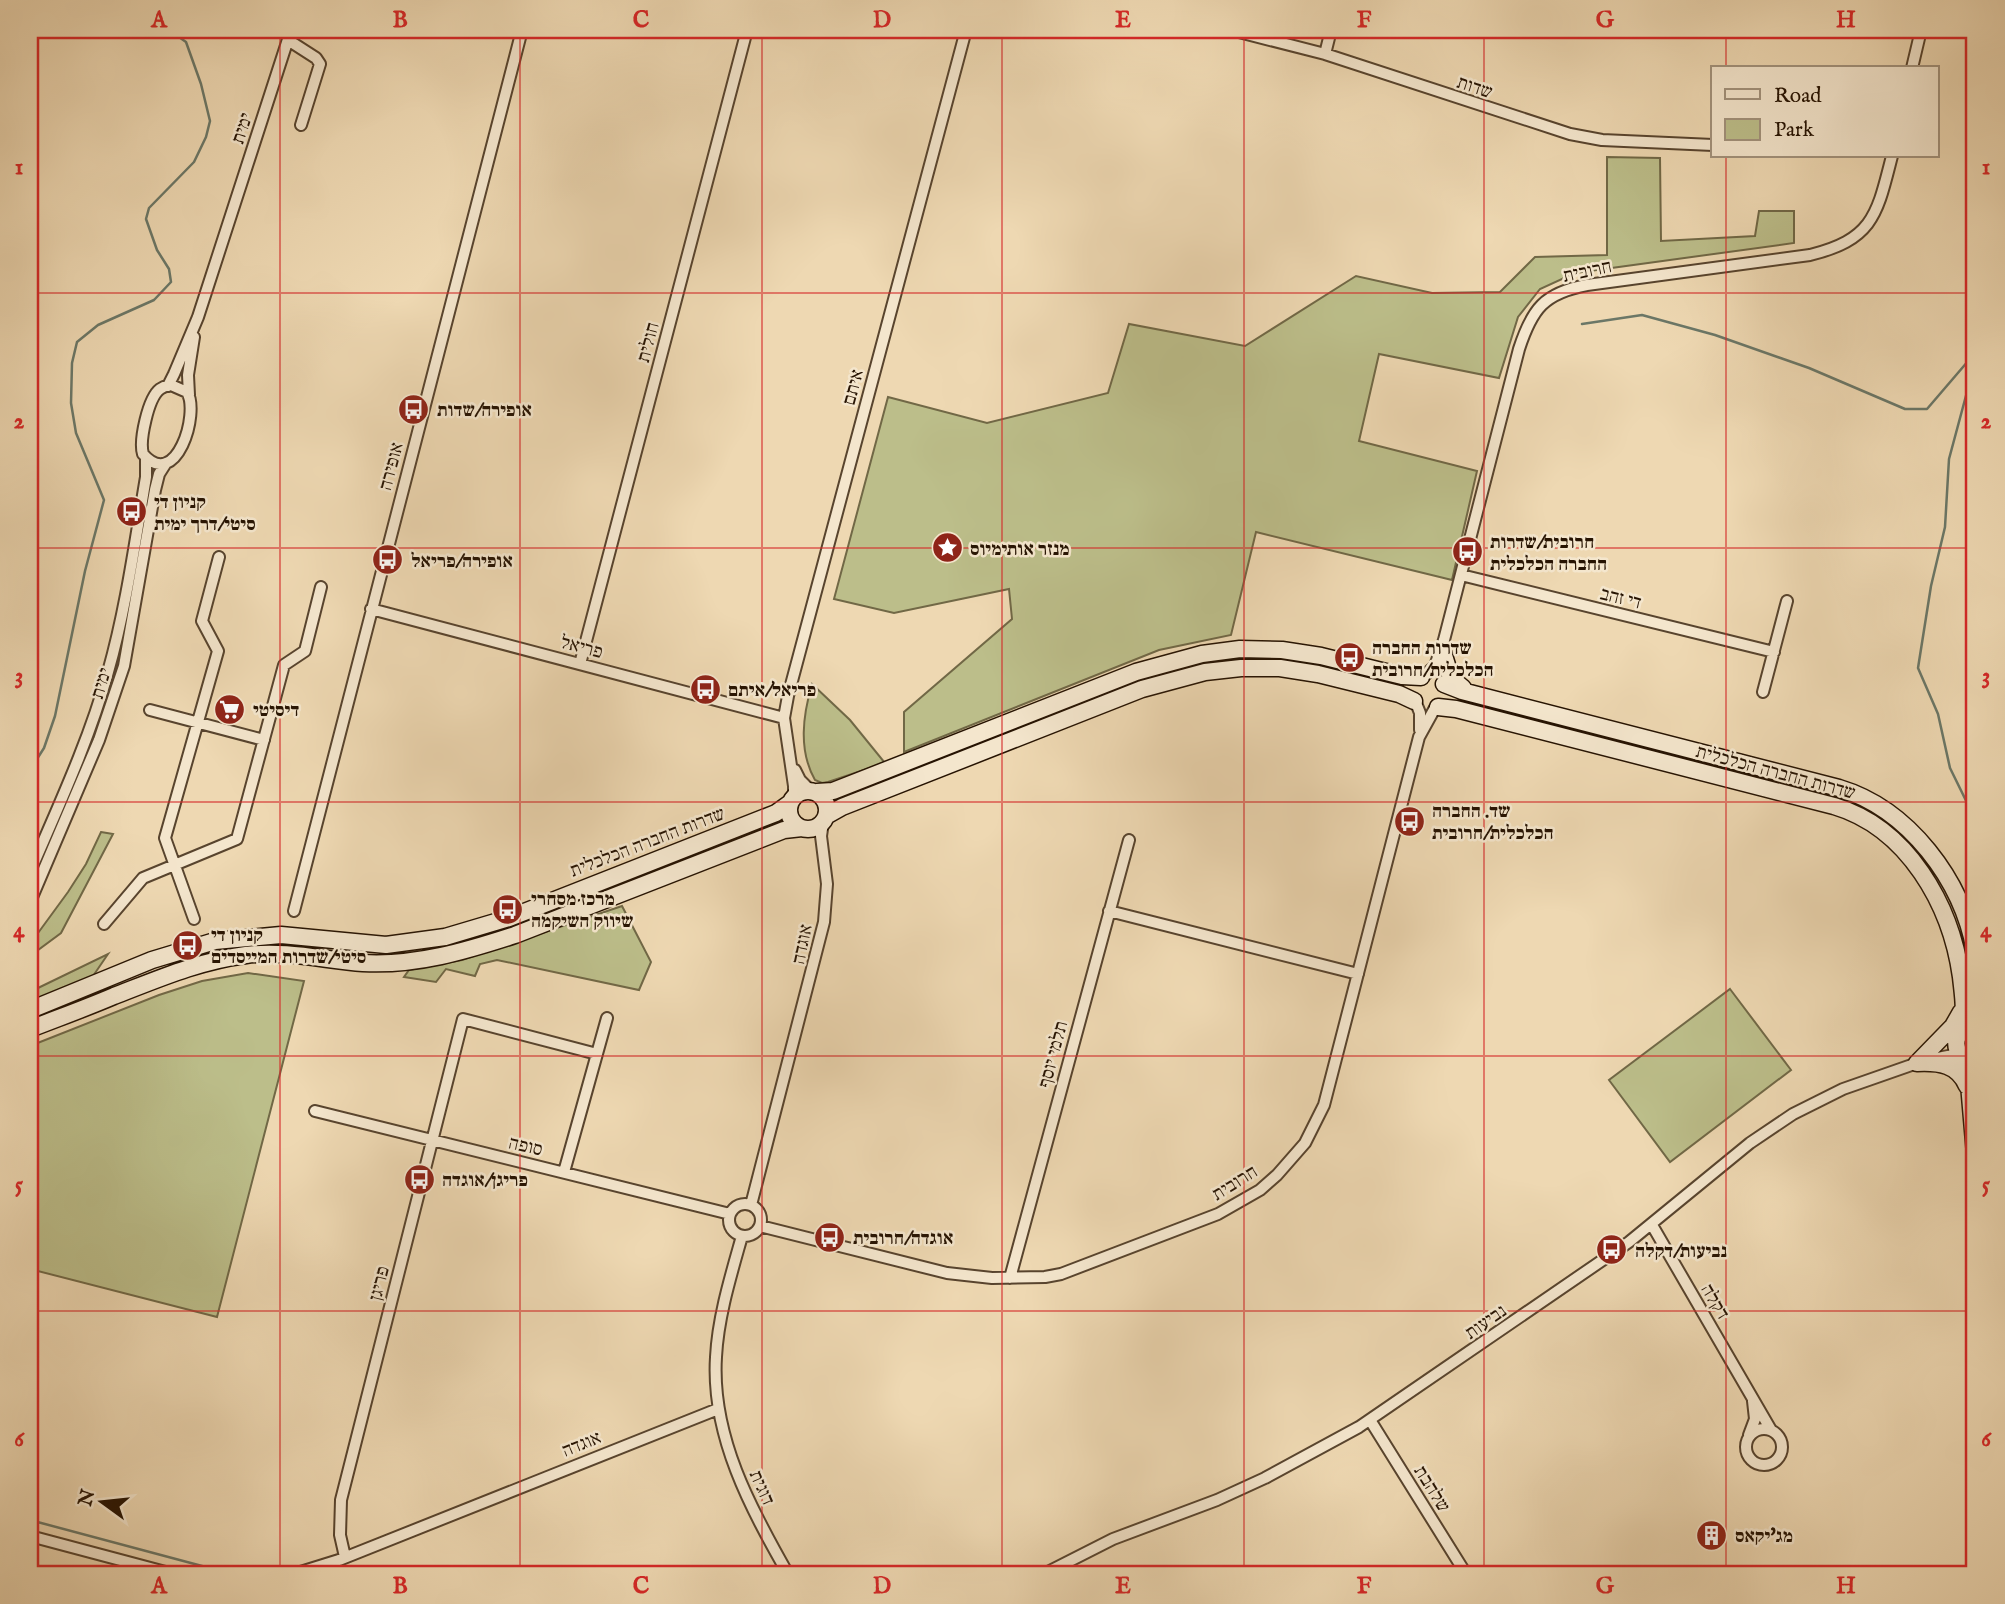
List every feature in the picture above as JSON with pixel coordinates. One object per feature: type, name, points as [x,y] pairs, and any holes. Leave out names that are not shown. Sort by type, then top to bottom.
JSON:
[{"type":"main road","points":[[1444,646],[1451,678],[1474,694]]},
{"type":"main road","points":[[814,792],[827,805],[815,823],[793,821],[789,809],[792,800],[804,791],[833,791],[1136,672],[1202,654],[1240,649],[1282,650],[1321,656],[1402,676],[1433,676],[1443,682],[1445,699],[1436,708],[1424,709],[1415,702],[1414,685],[1422,677]]},
{"type":"main road","name":"שדרות החברה הכלכלית","points":[[30,1030],[159,977],[219,959],[280,953],[387,963],[429,959],[471,949],[515,935],[784,830],[815,823],[842,807],[1142,689],[1205,672],[1241,668],[1298,670],[1399,694],[1415,702]]},
{"type":"main road","name":"שדרות החברה הכלכלית","points":[[1443,682],[1474,694],[1839,788],[1867,798],[1907,828],[1944,873],[1965,914],[1975,951]]},
{"type":"main road","name":"שדרות החברה הכלכלית","points":[[1436,708],[1456,709],[1834,806],[1859,815],[1882,830],[1900,848],[1936,896],[1953,935],[1965,1017],[1965,1030],[1956,1046],[1968,1060]]},
{"type":"main road","name":"שדרות החברה הכלכלית","points":[[30,1010],[152,960],[215,941],[281,935],[386,945],[426,941],[466,932],[509,918],[776,813],[792,800]]},
{"type":"main road","points":[[1920,1062],[1953,1026],[1962,1009],[1964,998]]},
{"type":"main road","points":[[1968,1060],[1975,1154]]},
{"type":"main road","points":[[1920,1062],[1940,1063],[1955,1068],[1965,1080],[1971,1095]]},
{"type":"street","name":"אופירה","points":[[294,911],[522,30]]},
{"type":"street","name":"חולית","points":[[580,664],[747,30]]},
{"type":"street","name":"איתם","points":[[792,800],[794,786],[785,718],[788,696],[966,30]]},
{"type":"street","name":"שדות","points":[[1231,30],[1325,54],[1570,134],[1602,139],[1711,145]]},
{"type":"street","points":[[1325,54],[1331,30]]},
{"type":"street","points":[[1912,66],[1921,30]]},
{"type":"street","points":[[290,35],[320,64],[302,125]]},
{"type":"street","name":"ימית","points":[[30,872],[82,749],[108,675],[125,602],[146,477],[146,458],[141,444],[146,419],[155,394],[167,386],[174,374],[198,317],[290,35]]},
{"type":"street","name":"חרובית","points":[[1422,677],[1435,666],[1444,646],[1519,349],[1532,315],[1542,303],[1569,288],[1810,255],[1829,250],[1855,237],[1873,217],[1880,203],[1891,158]]},
{"type":"street","name":"ימית","points":[[30,902],[99,740],[124,666],[159,474],[166,463],[173,460],[180,451],[191,408],[188,375],[198,317]]},
{"type":"street","points":[[167,386],[182,388],[189,395]]},
{"type":"street","points":[[146,458],[156,463],[166,463]]},
{"type":"street","points":[[194,919],[165,838],[218,650],[202,621],[219,557]]},
{"type":"street","name":"די זהב","points":[[1461,575],[1774,652]]},
{"type":"street","points":[[104,924],[143,878],[237,839],[284,665],[305,651],[321,587]]},
{"type":"street","points":[[1763,692],[1787,601]]},
{"type":"street","name":"פריאל","points":[[371,609],[785,718]]},
{"type":"street","name":"חרובית","points":[[1443,682],[1444,646]]},
{"type":"street","name":"חרובית","points":[[760,1226],[947,1273],[1010,1278],[1045,1277],[1083,1267],[1218,1213],[1260,1190],[1277,1175],[1304,1143],[1324,1105],[1419,737],[1420,713],[1415,702]]},
{"type":"street","name":"חרובית","points":[[1419,737],[1436,708]]},
{"type":"street","points":[[150,710],[264,740]]},
{"type":"street","name":"איתם","points":[[789,754],[800,780],[814,792]]},
{"type":"street","name":"אוגדה","points":[[751,1205],[824,922],[827,884],[815,823]]},
{"type":"street","name":"תלמי יוסף","points":[[1010,1278],[1129,840]]},
{"type":"street","points":[[1109,911],[1358,974]]},
{"type":"street","points":[[564,1172],[607,1018]]},
{"type":"street","name":"פריגן","points":[[345,1557],[340,1535],[341,1500],[463,1019],[597,1054]]},
{"type":"street","name":"נביעות","points":[[1920,1062],[1965,1030]]},
{"type":"street","name":"נביעות","points":[[1044,1574],[1113,1539],[1217,1500],[1265,1478],[1370,1420],[1652,1225],[1728,1160],[1772,1128],[1843,1089],[1920,1062],[1953,1055],[1968,1060]]},
{"type":"street","name":"סופה","points":[[315,1111],[730,1214]]},
{"type":"street","points":[[751,1205],[761,1216],[760,1226],[753,1234],[742,1236],[730,1228],[730,1214],[737,1206],[751,1205]]},
{"type":"street","name":"דקלה","points":[[1652,1225],[1772,1430]]},
{"type":"street","points":[[718,1409],[716,1357],[722,1314],[742,1236]]},
{"type":"street","points":[[1749,1435],[1760,1429],[1772,1430],[1780,1438],[1782,1450],[1776,1461],[1765,1465],[1749,1458],[1745,1446],[1749,1435],[1755,1419],[1752,1395]]},
{"type":"street","name":"אוגדה","points":[[294,1574],[345,1557],[718,1409]]},
{"type":"street","name":"דוגית","points":[[718,1409],[745,1493],[788,1574]]},
{"type":"street","name":"שלהבת","points":[[1370,1420],[1466,1574]]},
{"type":"street","points":[[30,1536],[173,1574]]},
{"type":"street","points":[[1061,1564],[1068,1574]]},
{"type":"green space","points":[[1607,157],[1660,158],[1661,241],[1755,236],[1759,211],[1794,211],[1794,243],[1575,273],[1540,289],[1518,317],[1499,378],[1379,354],[1359,441],[1477,471],[1452,580],[1256,532],[1231,635],[1159,650],[904,752],[904,712],[1012,619],[1009,589],[894,613],[834,599],[888,397],[987,423],[1108,393],[1129,324],[1245,346],[1356,276],[1432,293],[1500,292],[1535,257],[1607,255]]},
{"type":"green space","points":[[812,684],[850,720],[885,763],[828,782],[815,780],[804,745],[806,708]]},
{"type":"green space","points":[[101,832],[113,834],[61,933],[30,956],[30,944],[86,864]]},
{"type":"green space","points":[[622,906],[651,962],[639,990],[497,960],[480,964],[475,976],[446,969],[436,982],[404,977],[409,970],[462,960]]},
{"type":"green space","points":[[108,954],[91,979],[30,1001],[30,961],[38,988]]},
{"type":"green space","points":[[248,973],[304,981],[217,1317],[30,1269],[30,1046],[159,995],[202,981]]},
{"type":"green space","points":[[1730,989],[1791,1070],[1670,1162],[1609,1080]]},
{"type":"waterway","points":[[30,770],[44,748],[55,716],[85,571],[104,500],[76,433],[71,403],[72,363],[77,342],[98,325],[154,300],[171,282],[169,269],[157,250],[146,219],[149,208],[194,162],[210,121],[201,84],[186,42],[169,30]]},
{"type":"waterway","points":[[1582,324],[1642,315],[1715,335],[1809,368],[1905,409],[1927,409],[1969,360],[1975,359]]},
{"type":"waterway","points":[[1975,382],[1967,392],[1949,459],[1945,527],[1931,586],[1918,668],[1938,714],[1950,768],[1975,819]]},
{"type":"waterway","points":[[30,1520],[232,1574]]},
{"type":"place","name":"אופירה/שדות","points":[[414,409]]},
{"type":"place","name":"קניון די סיטי/דרך ימית","points":[[131,512]]},
{"type":"place","name":"מנזר אותימיוס","points":[[947,548]]},
{"type":"place","name":"חרובית/שדרות החברה הכלכלית","points":[[1467,552]]},
{"type":"place","name":"אופירה/פריאל","points":[[388,560]]},
{"type":"place","name":"שדרות החברה הכלכלית/חרובית","points":[[1349,658]]},
{"type":"place","name":"פריאל/איתם","points":[[705,689]]},
{"type":"place","name":"דיסיטי","points":[[230,709]]},
{"type":"place","name":"שד. החברה הכלכלית/חרובית","points":[[1409,821]]},
{"type":"place","name":"מרכז מסחרי שיווק השיקמה","points":[[508,909]]},
{"type":"place","name":"קניון די סיטי/שדרות המייסדים","points":[[188,945]]},
{"type":"place","name":"פריגן/אוגדה","points":[[419,1179]]},
{"type":"place","name":"אוגדה/חרובית","points":[[830,1237]]},
{"type":"place","name":"נביעות/דקלה","points":[[1612,1250]]},
{"type":"place","name":"מג'יקאס","points":[[1712,1535]]}]
